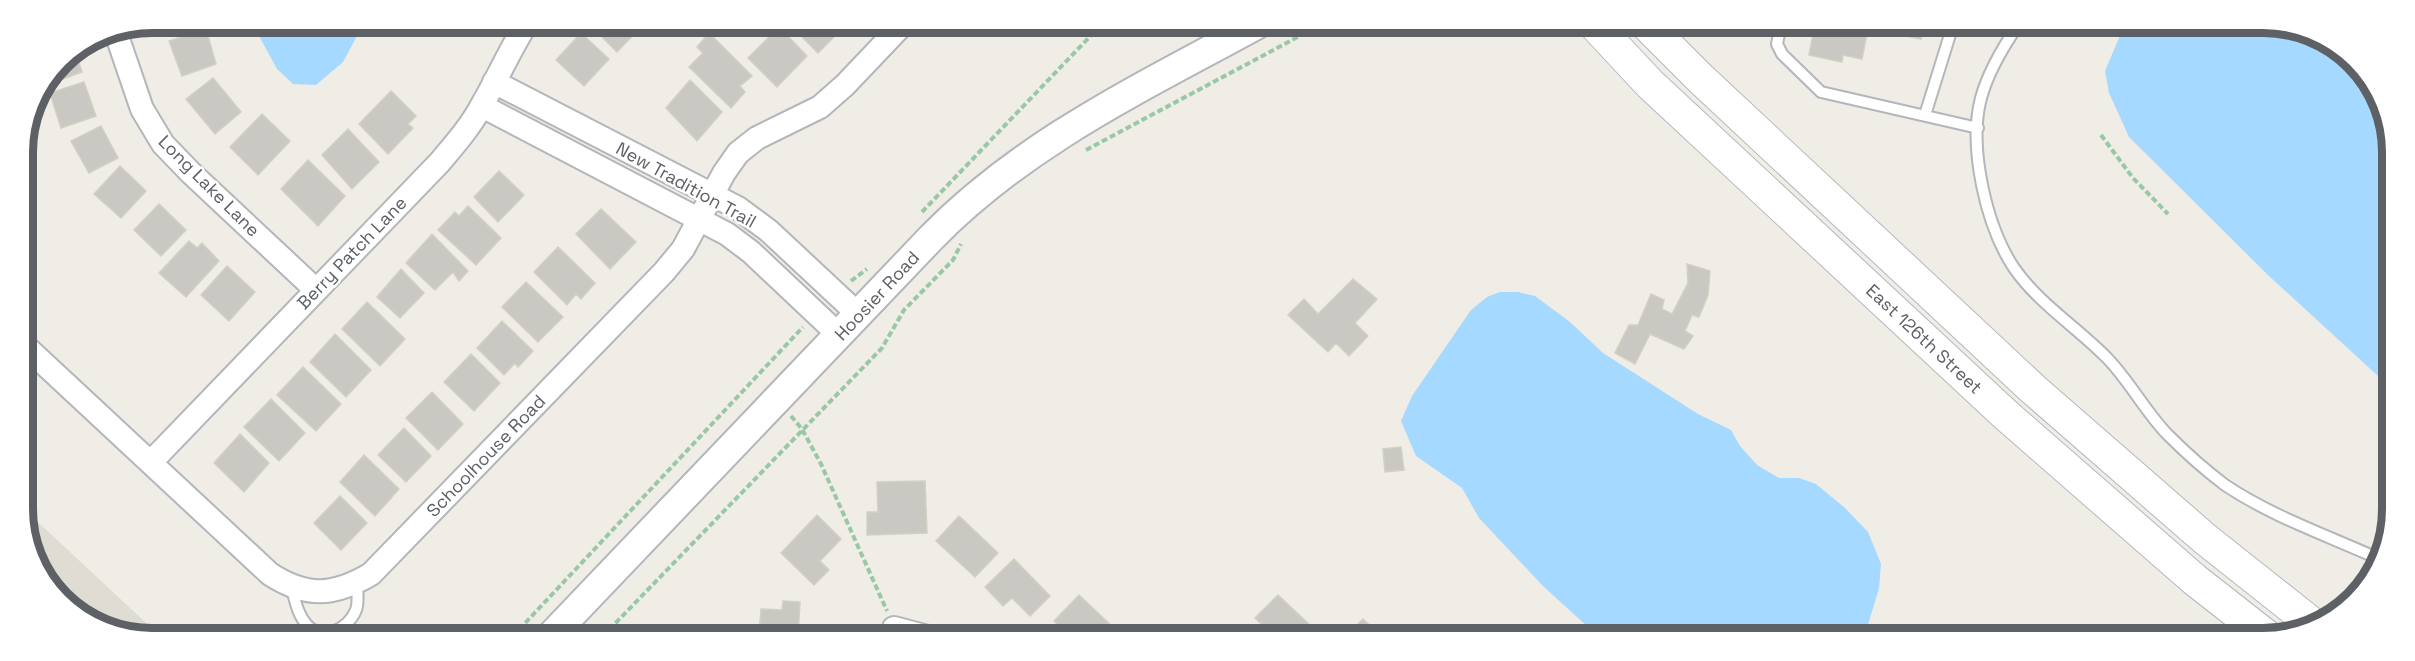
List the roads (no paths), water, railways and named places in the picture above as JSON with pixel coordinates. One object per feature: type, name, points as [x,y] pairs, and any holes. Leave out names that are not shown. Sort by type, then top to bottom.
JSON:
[{"type":"main road","name":"East 126th Street","points":[[1602,33],[1650,84],[2007,416],[2195,580],[2256,628]]},
{"type":"main road","name":"East 126th Street","points":[[1655,33],[1709,87],[2033,389],[2204,538],[2307,620]]},
{"type":"street","name":"Berry Patch Lane","points":[[151,462],[440,162],[482,106],[504,60],[521,33]]},
{"type":"street","name":"Schoolhouse Road","points":[[33,353],[256,562],[291,586],[316,592],[328,592],[357,582],[371,574],[385,560],[664,272],[683,249],[731,163],[747,144],[820,107],[845,85],[894,33]]},
{"type":"street","name":"Hoosier Road","points":[[559,628],[956,213],[1006,171],[1066,130],[1242,33]]},
{"type":"street","name":"Long Lake Lane","points":[[118,38],[142,109],[163,144],[316,290]]},
{"type":"street","name":"New Tradition Trail","points":[[494,82],[741,210],[769,231],[859,315]]},
{"type":"street","name":"New Tradition Trail","points":[[482,106],[727,234],[751,252],[839,335]]},
{"type":"lane","points":[[1779,33],[1777,44],[1782,54],[1821,92],[1978,128]]},
{"type":"lane","points":[[1925,115],[1951,33]]},
{"type":"lane","points":[[2013,33],[1992,68],[1981,99],[1978,128],[1985,203],[1996,237],[2014,268],[2039,298],[2107,358],[2166,433],[2226,485],[2266,508],[2373,556]]},
{"type":"lane","points":[[340,628],[356,610],[357,582]]},
{"type":"lane","points":[[291,586],[298,612],[311,628]]},
{"type":"water","points":[[257,33],[359,33],[343,62],[316,85],[293,84],[277,69]]},
{"type":"water","points":[[2117,33],[2286,35],[2309,42],[2322,49],[2347,68],[2357,80],[2373,106],[2382,144],[2382,380],[2269,276],[2129,137],[2109,93],[2105,71],[2119,38]]},
{"type":"water","points":[[1500,292],[1518,292],[1535,296],[1570,322],[1603,353],[1698,414],[1731,430],[1740,446],[1757,465],[1779,478],[1799,478],[1816,484],[1845,508],[1868,532],[1881,564],[1879,588],[1867,628],[1589,628],[1543,586],[1479,518],[1462,488],[1416,456],[1401,421],[1412,396],[1471,310],[1487,297]]}]
